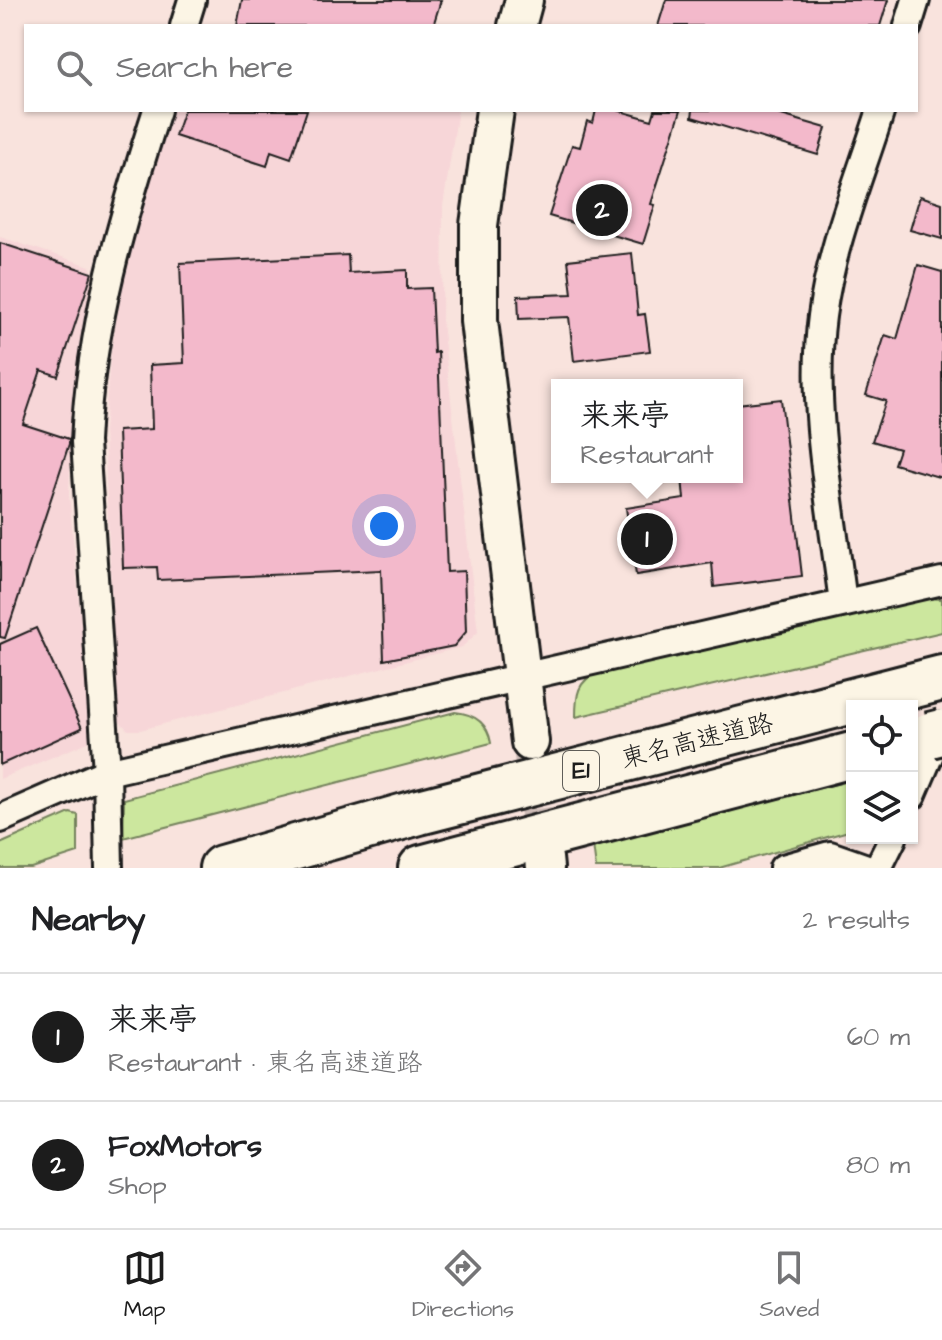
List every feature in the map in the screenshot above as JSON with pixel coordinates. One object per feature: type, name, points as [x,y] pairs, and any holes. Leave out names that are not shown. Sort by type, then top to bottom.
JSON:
[{"type":"highway","name":"東名高速道路","points":[[222,868],[419,812],[942,678]]},
{"type":"highway","name":"東名高速道路","points":[[421,868],[846,757]]},
{"type":"street","points":[[185,24],[192,0]]},
{"type":"street","points":[[518,24],[524,0]]},
{"type":"street","points":[[909,24],[916,0]]},
{"type":"street","points":[[109,868],[107,772],[85,442],[88,389],[113,257],[156,112]]},
{"type":"street","points":[[495,112],[479,225],[479,321],[530,742]]},
{"type":"street","points":[[843,603],[817,387],[822,316],[833,263],[880,112]]},
{"type":"street","points":[[0,819],[107,772],[942,581]]},
{"type":"street","points":[[918,776],[931,733]]},
{"type":"street","points":[[878,868],[890,844]]},
{"type":"street","points":[[783,868],[830,855],[867,868]]},
{"type":"shaded area","points":[[170,112],[458,112],[443,206],[442,323],[478,632],[462,647],[140,730],[128,730],[117,719],[104,431],[110,359],[128,247],[141,195]]},
{"type":"shaded area","points":[[0,237],[90,266],[94,276],[84,318],[73,395],[69,495],[91,733],[88,742],[0,779]]},
{"type":"green space","points":[[925,598],[942,599],[942,632],[576,717],[576,702],[582,684],[599,671]]},
{"type":"green space","points":[[455,712],[479,721],[487,730],[491,743],[123,838],[124,799]]},
{"type":"green space","points":[[846,782],[846,832],[719,868],[596,868],[593,845]]},
{"type":"green space","points":[[70,813],[78,815],[78,853],[31,868],[0,868],[0,844]]},
{"type":"building","points":[[242,0],[441,0],[434,24],[237,24]]},
{"type":"building","points":[[666,0],[888,0],[881,24],[659,24]]},
{"type":"building","points":[[183,112],[306,112],[291,158],[271,151],[267,166],[175,136]]},
{"type":"building","points":[[596,112],[624,112],[652,120],[654,112],[680,112],[651,204],[655,205],[643,244],[549,216],[572,145],[580,147],[587,121],[593,123]]},
{"type":"building","points":[[693,112],[771,112],[826,128],[818,155],[692,117]]},
{"type":"building","points":[[920,196],[942,203],[942,239],[910,230]]},
{"type":"building","points":[[0,243],[92,273],[58,376],[41,370],[23,424],[69,439],[69,444],[5,638],[0,637]]},
{"type":"building","points":[[632,253],[638,315],[645,314],[650,351],[574,361],[569,317],[519,319],[518,296],[572,294],[568,260]]},
{"type":"building","points":[[348,255],[349,273],[407,270],[407,289],[431,288],[434,353],[438,352],[447,572],[464,571],[466,632],[454,646],[384,660],[381,570],[158,580],[157,567],[123,568],[118,431],[152,429],[150,365],[184,363],[180,263]]},
{"type":"building","points":[[918,265],[942,272],[942,478],[894,464],[899,449],[872,441],[886,401],[866,395],[885,335],[897,339]]},
{"type":"building","points":[[781,399],[802,576],[714,587],[712,563],[636,575],[626,508],[684,499],[683,483],[743,483],[743,403]]},
{"type":"building","points":[[36,628],[82,728],[0,765],[0,644]]},
{"type":"tunnel","points":[[532,755],[544,858]]},
{"type":"place","name":"FoxMotors","points":[[602,210]]},
{"type":"place","name":"来来亭","points":[[647,539]]}]
